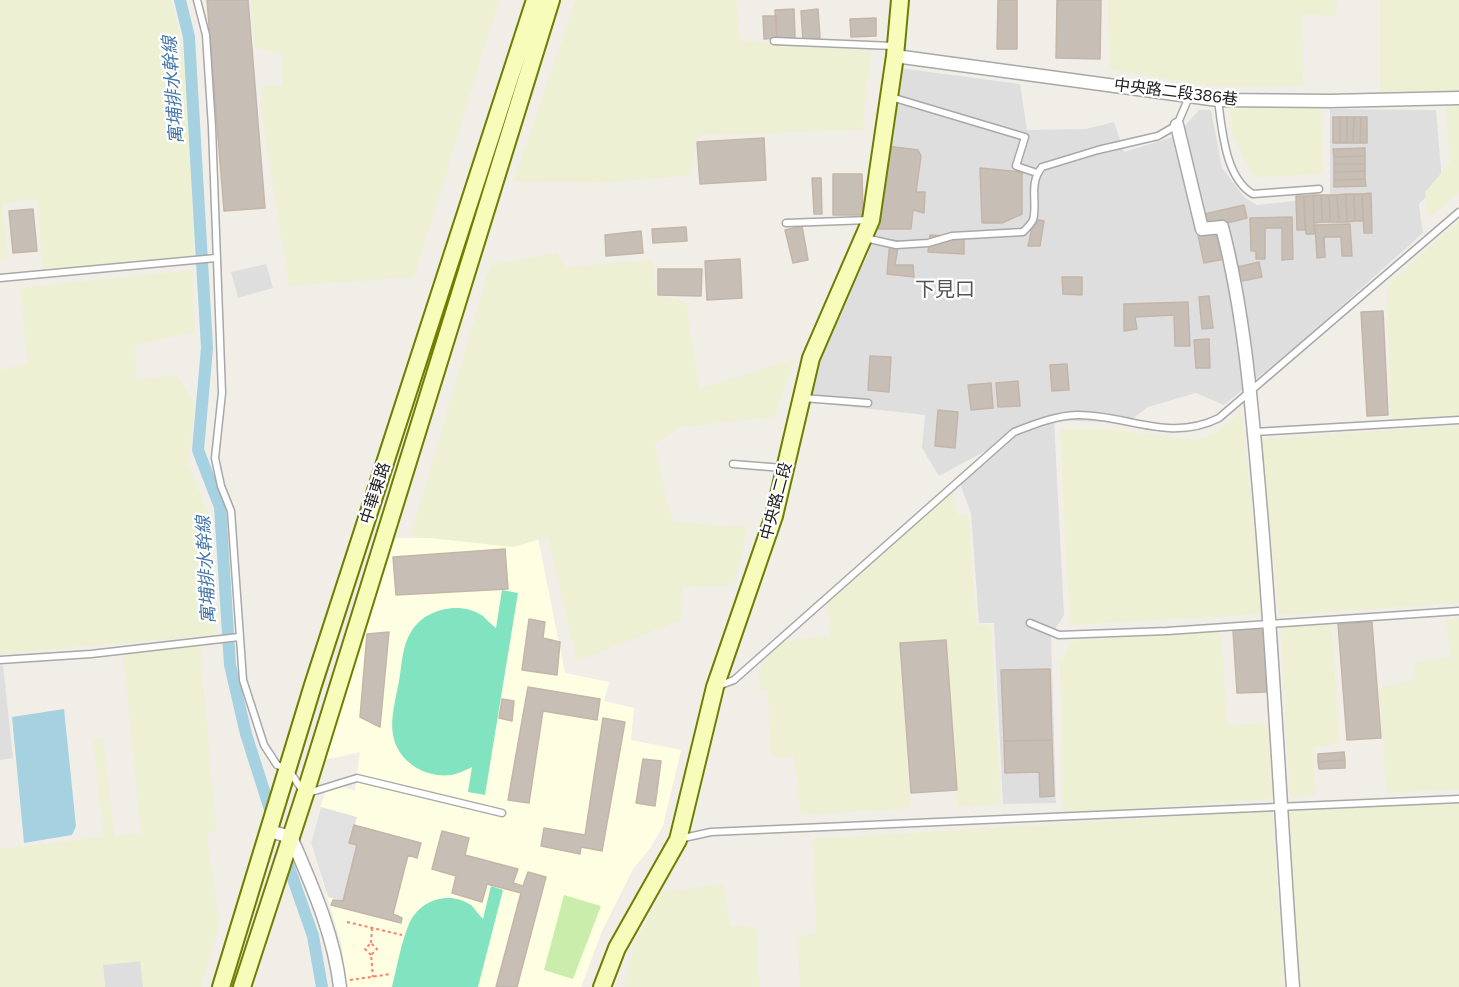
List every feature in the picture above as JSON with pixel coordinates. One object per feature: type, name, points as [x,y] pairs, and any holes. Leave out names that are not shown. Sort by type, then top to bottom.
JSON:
[{"type":"main road","name":"中華東路","points":[[221,987],[288,769],[535,0]]},
{"type":"main road","name":"中華東路","points":[[242,987],[305,794],[551,0]]},
{"type":"main road","name":"中央路二段","points":[[602,987],[617,948],[678,840],[715,687],[774,516],[811,358],[871,220],[900,0]]},
{"type":"street","name":"中央路二段386巷","points":[[895,51],[1218,100],[1330,101],[1459,98]]},
{"type":"street","points":[[1177,125],[1203,229],[1222,227],[1233,270],[1250,391],[1270,621],[1293,987]]},
{"type":"street","points":[[269,831],[291,837],[318,899],[343,984]]},
{"type":"lane","points":[[197,0],[206,35],[210,93],[222,393],[215,458],[221,486],[231,511],[243,680],[264,745],[277,765],[288,769],[305,794],[357,778],[502,813]]},
{"type":"lane","points":[[774,41],[895,51]]},
{"type":"lane","points":[[889,96],[1025,137],[1016,166],[1037,173]]},
{"type":"lane","points":[[864,238],[896,245],[928,243],[952,236],[1023,232],[1033,221],[1032,199],[1037,173],[1042,167],[1098,150],[1158,136],[1177,125],[1189,97]]},
{"type":"lane","points":[[1218,100],[1225,149],[1245,190],[1253,194],[1319,189]]},
{"type":"lane","points":[[715,687],[734,680],[1014,432],[1052,417],[1079,415],[1137,426],[1192,428],[1219,418],[1459,212]]},
{"type":"lane","points":[[786,224],[871,220]]},
{"type":"lane","points":[[0,278],[216,258]]},
{"type":"lane","points":[[802,398],[868,403]]},
{"type":"lane","points":[[1254,432],[1459,420]]},
{"type":"lane","points":[[733,464],[785,469]]},
{"type":"lane","points":[[1030,623],[1059,634],[1167,631],[1270,621],[1459,610]]},
{"type":"lane","points":[[0,660],[91,654],[239,637]]},
{"type":"lane","points":[[678,840],[711,832],[1459,799]]},
{"type":"path","points":[[347,922],[402,935]]},
{"type":"path","points":[[372,928],[371,943],[365,949],[371,955],[373,977]]},
{"type":"path","points":[[371,943],[377,949],[371,955]]},
{"type":"path","points":[[343,984],[391,974]]},
{"type":"shaded area","points":[[0,0],[171,0],[187,72],[194,256],[43,270],[37,199],[2,203],[7,259],[0,259]]},
{"type":"shaded area","points":[[251,0],[499,0],[414,277],[289,286],[261,108],[262,86],[283,86],[282,54],[255,48]]},
{"type":"shaded area","points":[[576,0],[736,0],[740,41],[871,51],[862,130],[698,135],[690,175],[601,183],[513,182]]},
{"type":"shaded area","points":[[1108,0],[1337,0],[1336,16],[1302,14],[1303,86],[1209,86],[1109,69]]},
{"type":"shaded area","points":[[1380,0],[1459,0],[1459,192],[1429,218],[1425,192],[1450,163],[1445,92],[1380,93]]},
{"type":"shaded area","points":[[899,68],[1020,84],[1027,130],[1086,129],[1114,122],[1124,152],[1176,136],[1199,110],[1211,110],[1222,168],[1245,198],[1257,205],[1330,197],[1330,109],[1436,110],[1442,181],[1419,204],[1423,233],[1300,343],[1224,405],[1196,393],[1148,407],[1127,423],[1054,420],[1064,615],[1051,636],[1056,803],[1003,804],[994,623],[979,623],[971,513],[959,481],[991,448],[939,476],[922,448],[925,415],[807,402],[825,341],[868,255]]},
{"type":"shaded area","points":[[1227,93],[1322,98],[1323,174],[1253,177],[1233,135]]},
{"type":"shaded area","points":[[1459,221],[1459,416],[1391,420],[1387,285]]},
{"type":"shaded area","points":[[557,253],[566,267],[652,260],[656,296],[686,302],[699,389],[795,359],[774,417],[681,427],[654,444],[672,522],[748,527],[733,585],[682,587],[681,620],[577,661],[548,537],[513,547],[411,536],[490,265]]},
{"type":"shaded area","points":[[266,264],[273,288],[238,298],[231,272]]},
{"type":"shaded area","points":[[192,270],[195,332],[135,345],[136,380],[177,375],[195,405],[188,464],[208,512],[215,635],[0,654],[0,370],[28,363],[20,288]]},
{"type":"shaded area","points":[[1241,411],[1264,614],[1070,625],[1060,429],[1109,429],[1196,440],[1217,433]]},
{"type":"shaded area","points":[[1459,426],[1459,603],[1279,615],[1261,439]]},
{"type":"shaded area","points":[[952,490],[957,515],[968,515],[976,625],[991,625],[1000,804],[957,807],[946,640],[900,643],[910,808],[801,815],[794,757],[771,757],[768,690],[760,689],[759,669],[782,642],[825,636],[831,638],[827,600]]},
{"type":"shaded area","points":[[395,538],[538,538],[565,673],[609,682],[604,701],[634,708],[631,740],[681,750],[663,826],[651,847],[633,869],[602,931],[581,987],[347,987],[342,946],[311,843],[325,792],[331,782],[355,791],[360,752],[323,760]]},
{"type":"shaded area","points":[[1459,619],[1459,789],[1387,793],[1379,688],[1414,680],[1416,662],[1452,657],[1445,620]]},
{"type":"shaded area","points":[[1331,624],[1340,743],[1313,747],[1316,794],[1290,798],[1281,628]]},
{"type":"shaded area","points":[[1220,630],[1228,725],[1269,723],[1273,799],[1063,813],[1060,662],[1072,641]]},
{"type":"shaded area","points":[[200,645],[216,830],[207,833],[219,924],[201,987],[143,987],[140,961],[103,965],[105,987],[0,987],[0,849],[104,837],[93,739],[103,738],[114,836],[141,833],[123,655]]},
{"type":"shaded area","points":[[3,665],[13,758],[0,760],[0,666]]},
{"type":"shaded area","points":[[1459,802],[1459,987],[1300,987],[1288,809]]},
{"type":"shaded area","points":[[321,807],[357,817],[350,842],[357,845],[343,901],[328,897],[311,843]]},
{"type":"shaded area","points":[[1272,811],[1284,987],[800,987],[798,937],[817,933],[812,839]]},
{"type":"shaded area","points":[[723,884],[730,926],[756,927],[759,987],[624,987],[635,942],[662,892]]},
{"type":"shaded area","points":[[141,961],[143,987],[105,987],[103,965]]},
{"type":"green space","points":[[502,590],[518,593],[485,795],[468,792],[472,767],[462,772],[442,775],[423,771],[407,761],[396,745],[392,728],[393,715],[404,649],[408,637],[417,624],[433,613],[454,608],[474,611],[496,628]]},
{"type":"green space","points":[[491,886],[503,890],[478,987],[392,987],[406,931],[420,909],[436,900],[453,898],[471,905],[483,919]]},
{"type":"green space","points":[[564,895],[601,906],[573,979],[544,970]]},
{"type":"water","points":[[64,709],[76,826],[72,835],[24,843],[12,717]]},
{"type":"building","points":[[207,0],[248,0],[265,208],[224,211]]},
{"type":"building","points":[[998,0],[1017,0],[1017,49],[997,49]]},
{"type":"building","points":[[1057,0],[1101,0],[1100,59],[1056,58]]},
{"type":"building","points":[[794,9],[795,37],[777,38],[775,10]]},
{"type":"building","points":[[818,9],[820,38],[803,40],[801,11]]},
{"type":"building","points":[[763,16],[776,16],[777,38],[764,39]]},
{"type":"building","points":[[876,18],[876,36],[851,37],[850,19]]},
{"type":"building","points":[[1333,117],[1340,117],[1340,143],[1333,143]]},
{"type":"building","points":[[1340,117],[1347,117],[1347,143],[1340,143]]},
{"type":"building","points":[[1347,117],[1354,117],[1353,143],[1347,143]]},
{"type":"building","points":[[1354,117],[1361,117],[1360,143],[1353,143]]},
{"type":"building","points":[[1361,117],[1367,117],[1367,143],[1360,143]]},
{"type":"building","points":[[764,138],[766,180],[700,184],[697,142]]},
{"type":"building","points":[[887,146],[918,150],[921,156],[916,192],[925,192],[924,213],[913,210],[911,229],[879,229],[874,222]]},
{"type":"building","points":[[1365,148],[1365,156],[1334,157],[1333,149]]},
{"type":"building","points":[[1365,156],[1365,164],[1334,164],[1334,157]]},
{"type":"building","points":[[1334,164],[1365,164],[1365,171],[1334,172]]},
{"type":"building","points":[[980,168],[1022,172],[1022,214],[1002,223],[982,223]]},
{"type":"building","points":[[1365,171],[1365,179],[1334,180],[1334,172]]},
{"type":"building","points":[[833,174],[862,174],[863,215],[833,215]]},
{"type":"building","points":[[812,178],[821,178],[822,214],[814,214]]},
{"type":"building","points":[[1365,179],[1366,186],[1334,187],[1334,180]]},
{"type":"building","points":[[1371,193],[1372,233],[1364,233],[1362,194]]},
{"type":"building","points":[[1346,194],[1354,194],[1355,221],[1347,222]]},
{"type":"building","points":[[1346,194],[1347,222],[1339,222],[1337,195]]},
{"type":"building","points":[[1354,194],[1362,194],[1363,221],[1355,221]]},
{"type":"building","points":[[1313,195],[1321,195],[1322,222],[1314,223]]},
{"type":"building","points":[[1313,195],[1314,234],[1306,234],[1304,196]]},
{"type":"building","points":[[1321,195],[1329,195],[1330,222],[1322,222]]},
{"type":"building","points":[[1329,195],[1337,195],[1339,222],[1330,222]]},
{"type":"building","points":[[1296,196],[1304,196],[1305,230],[1297,230]]},
{"type":"building","points":[[1244,205],[1247,218],[1203,229],[1200,215]]},
{"type":"building","points":[[33,209],[37,251],[13,253],[9,211]]},
{"type":"building","points":[[1292,217],[1293,259],[1282,260],[1282,228],[1265,228],[1265,259],[1256,259],[1256,251],[1251,251],[1250,218]]},
{"type":"building","points":[[1034,219],[1044,221],[1040,246],[1028,246]]},
{"type":"building","points":[[1350,224],[1352,256],[1342,256],[1341,237],[1324,237],[1325,257],[1317,258],[1315,225]]},
{"type":"building","points":[[802,226],[808,260],[793,263],[785,230]]},
{"type":"building","points":[[686,227],[687,241],[653,243],[652,229]]},
{"type":"building","points":[[641,231],[643,253],[606,256],[605,235]]},
{"type":"building","points":[[1220,231],[1225,259],[1204,263],[1198,235]]},
{"type":"building","points":[[930,235],[964,237],[964,254],[928,252]]},
{"type":"building","points":[[890,240],[899,241],[895,265],[913,265],[914,277],[887,274]]},
{"type":"building","points":[[740,259],[742,298],[707,300],[705,261]]},
{"type":"building","points":[[1259,262],[1262,277],[1237,282],[1233,268]]},
{"type":"building","points":[[658,269],[702,269],[701,296],[658,295]]},
{"type":"building","points":[[1062,277],[1082,277],[1082,295],[1063,294]]},
{"type":"building","points":[[1209,296],[1213,328],[1202,329],[1199,297]]},
{"type":"building","points":[[1188,302],[1190,346],[1175,346],[1174,315],[1135,317],[1137,329],[1124,331],[1124,304]]},
{"type":"building","points":[[1383,311],[1388,415],[1367,416],[1361,312]]},
{"type":"building","points":[[1209,339],[1210,368],[1196,368],[1194,340]]},
{"type":"building","points":[[870,356],[891,357],[889,392],[868,390]]},
{"type":"building","points":[[1067,364],[1069,390],[1052,391],[1050,365]]},
{"type":"building","points":[[1018,381],[1020,406],[998,407],[996,383]]},
{"type":"building","points":[[991,383],[993,408],[971,410],[968,385]]},
{"type":"building","points":[[938,410],[958,412],[955,448],[935,446]]},
{"type":"building","points":[[505,549],[508,589],[396,595],[393,557]]},
{"type":"building","points":[[529,619],[545,622],[543,638],[560,642],[557,675],[522,670]]},
{"type":"building","points":[[1372,622],[1381,738],[1347,740],[1338,624]]},
{"type":"building","points":[[1264,628],[1267,692],[1237,693],[1233,630]]},
{"type":"building","points":[[389,632],[380,727],[360,717],[367,634]]},
{"type":"building","points":[[946,640],[957,790],[911,793],[900,643]]},
{"type":"building","points":[[1050,669],[1052,740],[1004,741],[1001,670]]},
{"type":"building","points":[[528,687],[600,699],[597,720],[543,711],[529,803],[508,800]]},
{"type":"building","points":[[502,699],[514,701],[512,721],[499,718]]},
{"type":"building","points":[[603,718],[625,722],[602,851],[581,847],[580,854],[541,846],[544,828],[585,835]]},
{"type":"building","points":[[1052,740],[1054,796],[1040,797],[1039,772],[1005,773],[1004,741]]},
{"type":"building","points":[[1344,752],[1345,760],[1318,762],[1318,754]]},
{"type":"building","points":[[643,759],[661,761],[655,806],[636,803]]},
{"type":"building","points":[[1345,760],[1345,768],[1319,769],[1318,762]]},
{"type":"building","points":[[354,825],[421,843],[417,858],[408,855],[393,914],[402,918],[401,923],[331,905],[333,900],[343,901],[357,845],[349,843]]},
{"type":"building","points":[[442,831],[469,838],[465,855],[518,869],[513,883],[523,886],[528,872],[546,877],[517,987],[496,987],[521,893],[487,884],[482,902],[452,893],[456,876],[432,869]]},
{"type":"waterway","name":"寓埔排水幹線","points":[[180,0],[189,37],[207,348],[198,450],[220,507],[230,665],[246,734],[273,819]]},
{"type":"waterway","name":"寓埔排水幹線","points":[[284,853],[313,936],[322,987]]},
{"type":"district","name":"下見口","points":[[945,289]]}]
